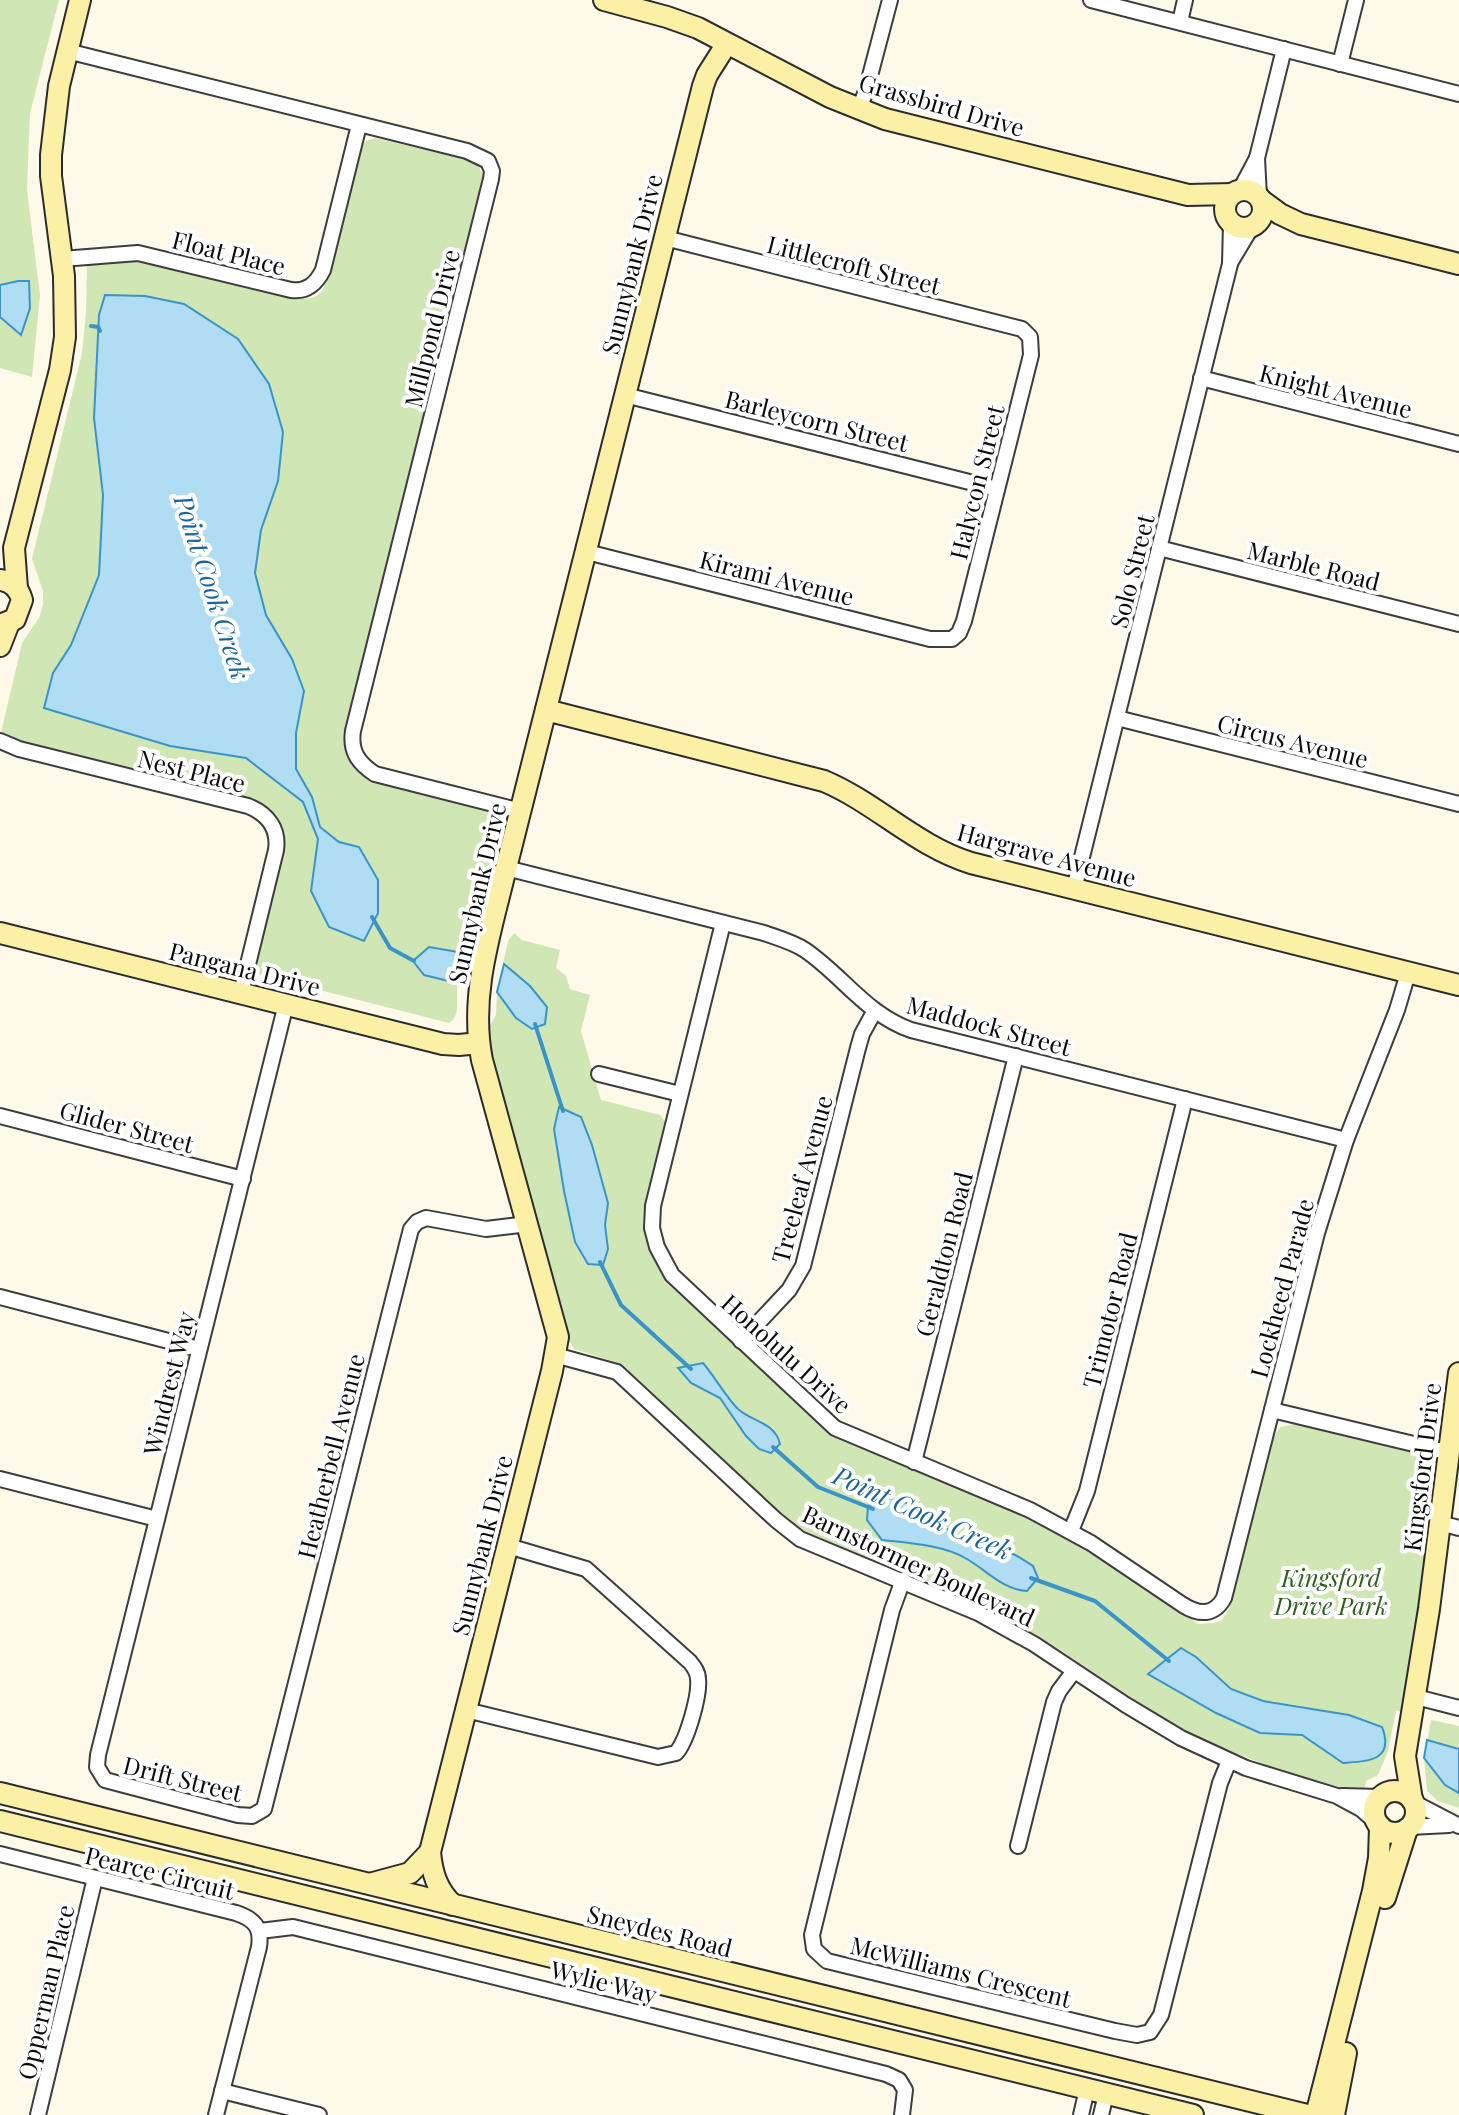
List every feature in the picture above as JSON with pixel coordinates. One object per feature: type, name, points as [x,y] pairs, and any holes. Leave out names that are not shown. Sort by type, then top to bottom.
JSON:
[{"type":"street","points":[[0,646],[5,624],[21,607],[22,600],[8,584],[14,548],[60,370],[65,337],[62,259],[51,155],[54,111],[80,0]]},
{"type":"street","name":"Grassbird Drive","points":[[604,0],[683,22],[885,119],[1188,195],[1242,223],[1301,224]]},
{"type":"street","points":[[859,109],[890,0]]},
{"type":"street","points":[[1091,0],[1459,94]]},
{"type":"street","points":[[1180,22],[1185,0]]},
{"type":"street","points":[[1340,64],[1356,0]]},
{"type":"street","name":"Sunnybank Drive","points":[[430,1852],[558,1337],[479,1043],[481,975],[707,75],[726,45]]},
{"type":"street","points":[[1248,195],[1284,49]]},
{"type":"street","name":"Millpond Drive","points":[[67,51],[475,153],[488,161],[492,171],[353,731],[353,751],[364,767],[381,776],[521,811]]},
{"type":"street","name":"Float Place","points":[[62,259],[119,252],[138,253],[291,290],[305,289],[317,282],[323,270],[359,125]]},
{"type":"street","name":"Grassbird Drive","points":[[1188,195],[1248,195],[1301,224],[1459,264]]},
{"type":"street","points":[[1248,195],[1263,211],[1242,223],[1225,205],[1248,195]]},
{"type":"street","name":"Solo Street","points":[[1074,889],[1242,223]]},
{"type":"street","name":"Littlecroft Street","points":[[665,238],[1012,326],[1022,329],[1030,337]]},
{"type":"street","name":"Halycon Street","points":[[956,637],[964,621],[1031,355],[1030,337]]},
{"type":"street","name":"Knight Avenue","points":[[1201,378],[1459,444]]},
{"type":"street","name":"Barleycorn Street","points":[[625,395],[997,489]]},
{"type":"street","points":[[0,568],[14,548]]},
{"type":"street","name":"Marble Road","points":[[1159,548],[1459,624]]},
{"type":"street","name":"Kirami Avenue","points":[[587,552],[930,639],[956,637]]},
{"type":"street","name":"Hargrave Avenue","points":[[546,710],[824,781],[857,797],[941,852],[971,863],[1459,985]]},
{"type":"street","name":"Circus Avenue","points":[[1117,718],[1459,804]]},
{"type":"street","name":"Nest Place","points":[[0,744],[248,806],[265,816],[275,830],[277,843],[241,993]]},
{"type":"street","name":"Maddock Street","points":[[506,868],[779,938],[804,950],[874,1012],[911,1030],[1346,1140]]},
{"type":"street","name":"Honolulu Drive","points":[[723,923],[656,1186],[652,1218],[654,1237],[660,1257],[672,1275],[835,1428],[1007,1499],[1071,1531],[1183,1605],[1206,1613]]},
{"type":"street","name":"Pangana Drive","points":[[0,933],[443,1044],[479,1043]]},
{"type":"street","name":"Lockheed Parade","points":[[1206,1613],[1216,1609],[1224,1598],[1317,1233],[1346,1140],[1397,1010],[1408,973]]},
{"type":"street","name":"Windrest Way","points":[[99,1772],[98,1755],[286,1004]]},
{"type":"street","name":"Treeleaf Avenue","points":[[741,1341],[789,1290],[803,1266],[858,1048],[874,1012]]},
{"type":"street","name":"Geraldton Road","points":[[914,1462],[1016,1056]]},
{"type":"street","points":[[599,1074],[680,1094]]},
{"type":"street","name":"Trimotor Road","points":[[1071,1531],[1087,1491],[1185,1099]]},
{"type":"street","name":"Glider Street","points":[[0,1116],[243,1179]]},
{"type":"street","name":"Heatherbell Avenue","points":[[261,1812],[267,1802],[411,1229],[426,1218],[486,1229],[528,1224]]},
{"type":"street","points":[[0,1297],[199,1349]]},
{"type":"street","name":"Barnstormer Boulevard","points":[[555,1355],[617,1372],[800,1539],[903,1580],[998,1623],[1151,1721],[1229,1761],[1289,1783],[1337,1796],[1361,1809],[1378,1824]]},
{"type":"street","name":"Kingsford Drive","points":[[1384,1795],[1405,1756],[1449,1525],[1447,1452],[1459,1373]]},
{"type":"street","points":[[1272,1410],[1447,1452]]},
{"type":"street","points":[[0,1479],[157,1519]]},
{"type":"street","points":[[466,1710],[658,1757],[676,1753],[685,1740],[699,1683],[690,1662],[593,1574],[569,1562],[508,1546]]},
{"type":"street","name":"McWilliams Crescent","points":[[903,1580],[892,1610],[812,1935],[814,1949],[827,1961],[1115,2031],[1137,2035],[1150,2032],[1161,2015],[1220,1783],[1229,1761]]},
{"type":"street","points":[[1018,1846],[1054,1702],[1074,1671]]},
{"type":"street","points":[[1416,1697],[1459,1708]]},
{"type":"street","name":"Kingsford Drive","points":[[1405,1756],[1413,1801]]},
{"type":"street","name":"Drift Street","points":[[99,1772],[113,1784],[209,1808],[247,1817],[261,1812]]},
{"type":"street","points":[[1316,2115],[1375,1881],[1378,1824],[1374,1809],[1384,1795],[1399,1792],[1456,1826]]},
{"type":"street","name":"Sneydes Road","points":[[0,1793],[1307,2115]]},
{"type":"street","name":"Barnstormer Boulevard","points":[[1337,1796],[1384,1795]]},
{"type":"street","points":[[1334,2115],[1343,2063],[1387,1886],[1408,1828],[1416,1815],[1413,1801]]},
{"type":"street","points":[[0,1818],[44,1832],[1193,2115]]},
{"type":"street","points":[[1378,1824],[1391,1832],[1408,1828],[1456,1826]]},
{"type":"street","points":[[366,1884],[407,1875],[430,1852]]},
{"type":"street","points":[[430,1852],[435,1880],[453,1905]]},
{"type":"street","name":"Pearce Circuit","points":[[0,1854],[245,1916],[254,1921],[260,1931]]},
{"type":"street","name":"Opperman Place","points":[[38,2115],[95,1878]]},
{"type":"street","name":"Wylie Way","points":[[260,1931],[293,1927],[886,2074],[899,2080],[905,2090],[902,2115]]},
{"type":"street","points":[[216,2115],[258,1951],[260,1931]]},
{"type":"street","points":[[1101,2115],[1097,2092],[1102,2065]]},
{"type":"street","points":[[222,2091],[319,2115]]},
{"type":"street","points":[[1081,2115],[1097,2092]]},
{"type":"green space","points":[[0,0],[59,0],[30,113],[27,190],[40,295],[32,377],[0,368]]},
{"type":"green space","points":[[375,138],[464,159],[478,165],[483,175],[345,742],[352,765],[369,779],[491,810],[504,821],[505,832],[482,929],[471,927],[457,983],[457,1011],[449,1023],[253,973],[284,843],[279,821],[263,805],[0,737],[22,643],[39,618],[43,605],[43,591],[32,559],[82,353],[87,263],[130,258],[151,261],[300,298],[316,296],[325,285],[360,148],[366,141]]},
{"type":"green space","name":"Kingsford Drive Park","points":[[514,933],[522,940],[560,950],[556,968],[566,976],[570,989],[590,995],[581,1031],[601,1100],[660,1115],[665,1121],[644,1216],[646,1240],[658,1267],[671,1286],[815,1420],[845,1442],[987,1499],[1045,1526],[1118,1568],[1198,1624],[1222,1620],[1229,1609],[1272,1440],[1280,1427],[1295,1424],[1421,1455],[1431,1461],[1436,1479],[1405,1713],[1396,1711],[1388,1751],[1378,1775],[1366,1781],[1364,1791],[1341,1789],[1299,1778],[1213,1744],[1170,1723],[1048,1642],[980,1605],[809,1534],[775,1508],[622,1364],[574,1349],[567,1337],[564,1313],[490,1049],[488,1029],[496,1015],[497,992],[508,941]]},
{"type":"green space","points":[[1431,1720],[1459,1726],[1459,1808],[1438,1801],[1427,1791],[1424,1758]]},
{"type":"water","points":[[29,281],[30,308],[21,335],[0,317],[0,285]]},
{"type":"water","points":[[105,295],[145,296],[184,304],[238,339],[269,384],[283,432],[278,481],[261,530],[255,573],[266,615],[292,659],[304,691],[296,733],[296,769],[312,797],[320,827],[339,842],[359,847],[378,880],[378,913],[364,941],[329,927],[311,891],[318,839],[303,802],[246,758],[170,746],[44,708],[53,673],[71,645],[99,575],[103,495],[94,418],[99,315]]},
{"type":"water","points":[[429,947],[464,953],[457,983],[424,975],[413,961]]},
{"type":"water","points":[[504,964],[530,986],[547,1007],[545,1024],[532,1029],[516,1018],[497,992]]},
{"type":"water","points":[[559,1107],[581,1117],[592,1145],[608,1203],[605,1225],[608,1249],[603,1265],[588,1264],[575,1242],[554,1129]]},
{"type":"water","points":[[703,1363],[738,1409],[773,1431],[780,1444],[771,1453],[759,1449],[746,1436],[720,1398],[691,1383],[678,1368]]},
{"type":"water","points":[[887,1497],[910,1504],[930,1520],[958,1535],[986,1541],[1017,1556],[1033,1566],[1038,1578],[1027,1591],[1018,1590],[967,1559],[947,1551],[926,1545],[882,1540],[867,1520],[868,1506]]},
{"type":"water","points":[[1181,1648],[1196,1657],[1231,1689],[1263,1701],[1349,1715],[1382,1727],[1385,1747],[1382,1753],[1370,1760],[1343,1763],[1302,1735],[1260,1733],[1216,1713],[1148,1674]]},
{"type":"water","points":[[1427,1740],[1459,1749],[1459,1793],[1445,1785],[1424,1758]]},
{"type":"waterway","name":"Point Cook Creek","points":[[91,326],[98,327],[100,331]]},
{"type":"waterway","name":"Point Cook Creek","points":[[372,917],[390,948],[414,961]]},
{"type":"waterway","name":"Point Cook Creek","points":[[535,1024],[563,1111]]},
{"type":"waterway","name":"Point Cook Creek","points":[[600,1262],[621,1305],[691,1369]]},
{"type":"waterway","name":"Point Cook Creek","points":[[773,1447],[818,1487],[873,1509]]},
{"type":"waterway","name":"Point Cook Creek","points":[[1031,1578],[1095,1601],[1169,1661]]}]
